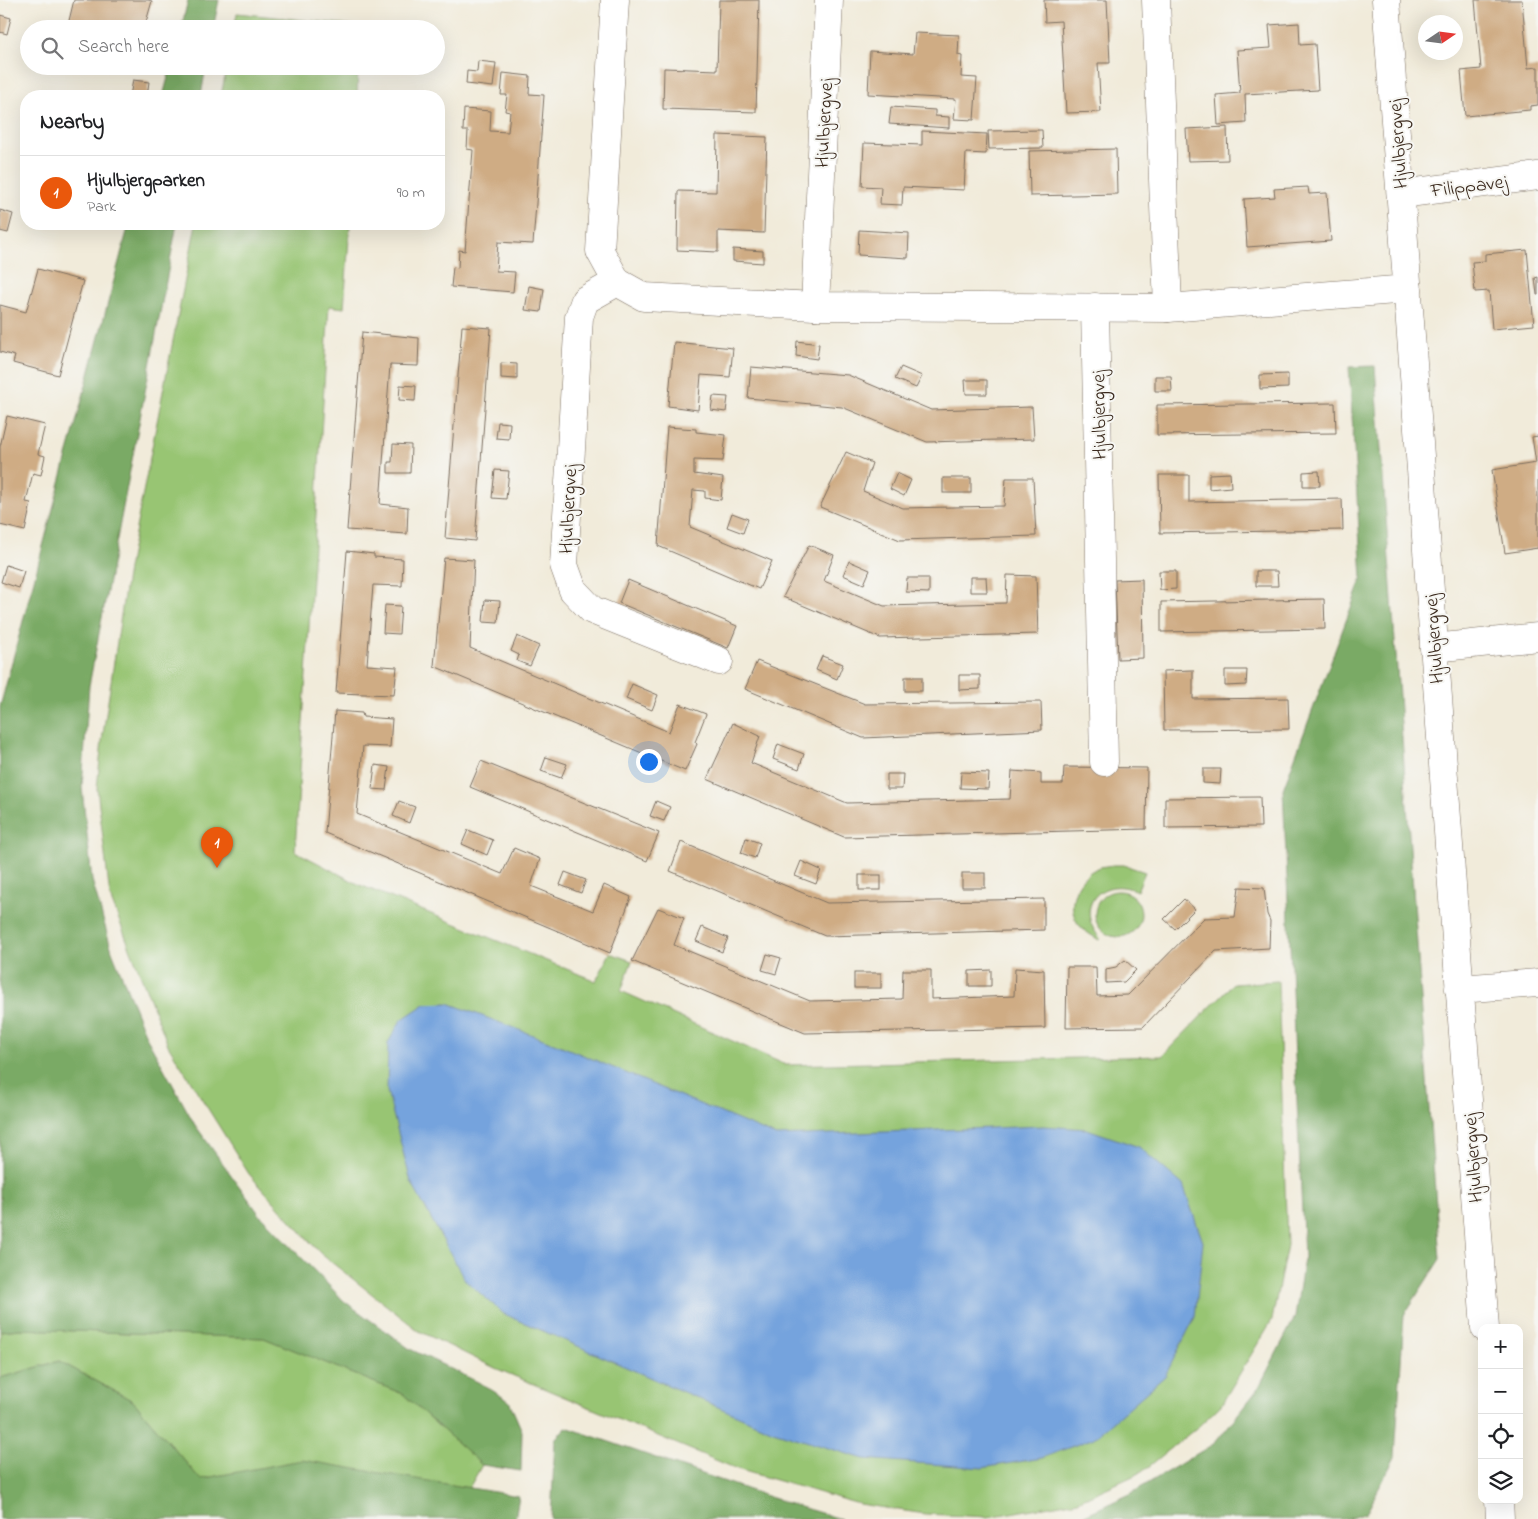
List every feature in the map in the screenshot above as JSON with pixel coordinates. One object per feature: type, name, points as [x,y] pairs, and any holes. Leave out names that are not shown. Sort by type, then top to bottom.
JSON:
[{"type":"street","points":[[615,0],[600,251],[617,282],[644,297],[815,306],[1168,308],[1408,289]]},
{"type":"street","name":"Hjulbjergvej","points":[[815,306],[829,0]]},
{"type":"street","points":[[1156,0],[1168,308]]},
{"type":"street","name":"Hjulbjergvej","points":[[1386,0],[1484,1324]]},
{"type":"street","name":"Filippavej","points":[[1400,194],[1538,176]]},
{"type":"street","name":"Hjulbjergvej","points":[[617,282],[585,300],[579,317],[564,565],[573,590],[592,610],[719,661]]},
{"type":"street","name":"Hjulbjergvej","points":[[1095,307],[1104,762]]},
{"type":"street","points":[[1434,648],[1538,637]]},
{"type":"street","points":[[1459,989],[1538,983]]},
{"type":"street","points":[[1498,1504],[1500,1519]]},
{"type":"green space","points":[[188,0],[219,0],[215,20],[183,20]]},
{"type":"green space","points":[[237,13],[303,20],[236,20]]},
{"type":"green space","points":[[169,75],[204,75],[202,90],[165,90]]},
{"type":"green space","points":[[225,75],[358,75],[357,90],[222,90]]},
{"type":"green space","points":[[127,230],[176,230],[89,686],[82,788],[92,880],[112,951],[146,1036],[195,1125],[260,1215],[344,1301],[410,1349],[482,1384],[509,1401],[522,1431],[521,1471],[482,1465],[403,1394],[264,1338],[20,1329],[0,1331],[0,707]]},
{"type":"green space","points":[[195,230],[350,230],[344,308],[329,306],[295,851],[360,885],[596,981],[610,953],[632,961],[621,991],[786,1065],[1162,1056],[1233,984],[1278,981],[1287,1245],[1272,1320],[1221,1405],[1200,1425],[1142,1472],[1078,1501],[988,1517],[925,1514],[859,1504],[737,1469],[495,1368],[419,1331],[321,1254],[249,1174],[168,1045],[110,897],[97,788],[102,741],[128,569]]},
{"type":"green space","points":[[1375,366],[1440,1259],[1404,1315],[1395,1457],[1366,1513],[1349,1519],[1076,1519],[1130,1494],[1215,1443],[1258,1389],[1295,1317],[1304,1258],[1283,789],[1362,578],[1349,367]]},
{"type":"green space","points":[[1124,865],[1145,872],[1137,891],[1124,887],[1112,887],[1102,891],[1095,897],[1090,905],[1089,915],[1092,926],[1100,938],[1099,940],[1080,926],[1075,919],[1073,902],[1078,885],[1090,872],[1103,866]]},
{"type":"green space","points":[[1118,891],[1131,895],[1137,901],[1141,914],[1137,927],[1131,933],[1118,937],[1105,933],[1099,927],[1095,914],[1099,901],[1105,895]]},
{"type":"green space","points":[[20,1329],[264,1338],[403,1394],[482,1465],[469,1488],[302,1461],[200,1479],[133,1401],[59,1361],[0,1378],[0,1331]]},
{"type":"green space","points":[[59,1361],[133,1401],[200,1479],[302,1460],[519,1496],[515,1519],[0,1519],[0,1378]]},
{"type":"green space","points":[[566,1427],[784,1502],[841,1519],[551,1519],[555,1439]]},
{"type":"water","points":[[448,1003],[559,1045],[776,1136],[1044,1126],[1087,1129],[1139,1147],[1183,1185],[1203,1242],[1195,1317],[1165,1376],[1094,1438],[1042,1458],[982,1468],[864,1459],[773,1431],[504,1314],[465,1280],[411,1182],[387,1091],[388,1043],[401,1020],[425,1004]]},
{"type":"building","points":[[74,0],[152,1],[147,20],[69,20]]},
{"type":"building","points":[[719,0],[759,0],[756,112],[663,109],[664,68],[717,70]]},
{"type":"building","points":[[1044,0],[1107,0],[1110,63],[1098,63],[1101,112],[1066,113],[1061,21],[1045,22]]},
{"type":"building","points":[[1475,0],[1522,0],[1528,68],[1538,67],[1538,105],[1530,106],[1530,110],[1465,116],[1461,71],[1481,69]]},
{"type":"building","points":[[0,15],[11,18],[7,34],[0,32]]},
{"type":"building","points":[[1299,23],[1300,45],[1315,44],[1318,90],[1245,94],[1246,123],[1218,125],[1216,95],[1240,93],[1237,50],[1271,48],[1269,25]]},
{"type":"building","points":[[915,33],[959,35],[958,55],[962,56],[961,77],[977,78],[974,120],[954,119],[956,99],[868,94],[870,51],[913,54]]},
{"type":"building","points":[[478,61],[496,63],[493,87],[466,84],[467,71],[477,72]]},
{"type":"building","points":[[503,73],[530,76],[529,94],[544,95],[533,244],[498,242],[496,271],[515,272],[513,292],[451,287],[453,267],[458,268],[459,250],[465,251],[473,150],[467,149],[468,131],[463,131],[464,109],[491,111],[490,131],[508,132],[510,112],[505,111],[507,95],[501,95]]},
{"type":"building","points":[[133,80],[149,82],[148,90],[131,90]]},
{"type":"building","points":[[891,107],[935,110],[935,116],[949,117],[949,128],[889,124]]},
{"type":"building","points":[[1227,127],[1228,160],[1188,161],[1186,129]]},
{"type":"building","points":[[1042,130],[1043,148],[989,149],[988,131]]},
{"type":"building","points":[[922,131],[987,134],[986,154],[966,153],[964,190],[903,187],[902,205],[880,204],[881,187],[862,186],[864,143],[922,145]]},
{"type":"building","points":[[717,135],[767,137],[764,233],[718,231],[718,252],[677,250],[678,191],[716,192]]},
{"type":"building","points":[[1116,149],[1117,194],[1030,196],[1029,151]]},
{"type":"building","points":[[1308,187],[1309,194],[1327,193],[1331,241],[1247,247],[1244,199],[1275,197],[1274,189]]},
{"type":"building","points":[[0,210],[13,214],[8,233],[0,231]]},
{"type":"building","points":[[859,230],[909,233],[908,258],[858,255]]},
{"type":"building","points":[[733,249],[763,251],[763,263],[733,261]]},
{"type":"building","points":[[1527,250],[1534,325],[1492,329],[1489,291],[1475,292],[1472,262],[1485,261],[1485,254]]},
{"type":"building","points":[[38,269],[83,281],[58,375],[13,363],[15,356],[0,352],[0,305],[26,312]]},
{"type":"building","points":[[1538,277],[1538,295],[1537,295],[1535,278]]},
{"type":"building","points":[[529,286],[544,289],[541,312],[525,310]]},
{"type":"building","points":[[462,326],[491,328],[475,541],[445,538]]},
{"type":"building","points":[[362,332],[419,338],[418,366],[390,365],[380,504],[408,507],[407,534],[347,530]]},
{"type":"building","points":[[797,341],[819,344],[817,359],[796,356]]},
{"type":"building","points":[[674,342],[733,348],[730,377],[701,375],[698,410],[668,406]]},
{"type":"building","points":[[501,363],[517,364],[517,379],[501,378]]},
{"type":"building","points":[[751,367],[848,375],[931,410],[1032,407],[1034,439],[927,442],[842,407],[748,398]]},
{"type":"building","points":[[901,367],[922,376],[916,388],[895,379]]},
{"type":"building","points":[[1288,374],[1288,388],[1260,389],[1260,375]]},
{"type":"building","points":[[1155,376],[1171,376],[1172,391],[1155,391]]},
{"type":"building","points":[[965,380],[987,380],[987,394],[966,394]]},
{"type":"building","points":[[400,385],[416,386],[415,401],[399,400]]},
{"type":"building","points":[[713,396],[728,397],[726,412],[711,410]]},
{"type":"building","points":[[1335,403],[1336,433],[1157,435],[1157,405]]},
{"type":"building","points":[[7,416],[45,425],[38,454],[45,456],[41,475],[33,473],[26,502],[31,503],[25,531],[0,525],[0,447]]},
{"type":"building","points":[[498,422],[510,423],[509,439],[496,438]]},
{"type":"building","points":[[667,427],[696,429],[696,432],[726,435],[723,461],[694,460],[694,474],[723,478],[721,500],[705,498],[705,491],[693,490],[690,527],[772,561],[759,589],[658,546]]},
{"type":"building","points":[[1538,436],[1538,548],[1505,553],[1492,470],[1536,463],[1532,437]]},
{"type":"building","points":[[393,444],[411,445],[410,473],[388,473],[388,462],[392,462]]},
{"type":"building","points":[[846,452],[872,463],[863,491],[903,508],[1004,506],[1006,478],[1033,478],[1036,536],[900,540],[820,507]]},
{"type":"building","points":[[495,470],[509,471],[506,499],[492,498]]},
{"type":"building","points":[[1319,471],[1320,486],[1303,486],[1303,472]]},
{"type":"building","points":[[897,473],[911,480],[904,496],[890,489]]},
{"type":"building","points":[[1230,473],[1231,487],[1209,489],[1209,474]]},
{"type":"building","points":[[1159,475],[1189,475],[1189,502],[1342,499],[1343,530],[1160,533]]},
{"type":"building","points":[[943,478],[971,478],[971,493],[943,493]]},
{"type":"building","points":[[732,513],[748,519],[743,533],[727,527]]},
{"type":"building","points":[[809,545],[834,555],[824,581],[884,606],[1006,603],[1007,575],[1036,576],[1038,634],[880,638],[783,597]]},
{"type":"building","points":[[347,551],[374,554],[374,557],[403,559],[402,586],[373,585],[367,665],[397,667],[394,695],[336,693]]},
{"type":"building","points":[[444,558],[474,560],[470,648],[669,732],[680,704],[706,714],[695,742],[697,744],[685,771],[434,666]]},
{"type":"building","points":[[849,561],[870,570],[864,584],[843,575]]},
{"type":"building","points":[[6,565],[24,571],[19,588],[1,582]]},
{"type":"building","points":[[1159,571],[1176,571],[1176,589],[1160,590]]},
{"type":"building","points":[[1256,571],[1277,571],[1278,586],[1256,586]]},
{"type":"building","points":[[970,577],[986,577],[987,592],[970,592]]},
{"type":"building","points":[[907,578],[929,578],[929,593],[906,592]]},
{"type":"building","points":[[1142,579],[1143,658],[1118,659],[1115,580]]},
{"type":"building","points":[[628,580],[737,626],[728,648],[619,603]]},
{"type":"building","points":[[1324,599],[1325,629],[1161,632],[1161,602]]},
{"type":"building","points":[[485,600],[500,601],[498,623],[483,622]]},
{"type":"building","points":[[385,605],[401,606],[399,634],[383,633]]},
{"type":"building","points":[[517,636],[539,646],[530,666],[517,661],[519,655],[511,651]]},
{"type":"building","points":[[822,656],[843,664],[837,679],[816,670]]},
{"type":"building","points":[[757,661],[865,704],[1041,702],[1042,730],[863,738],[745,689]]},
{"type":"building","points":[[1193,670],[1193,699],[1288,698],[1289,729],[1164,730],[1163,671]]},
{"type":"building","points":[[1225,670],[1247,670],[1246,685],[1225,686]]},
{"type":"building","points":[[959,675],[980,675],[980,689],[959,690]]},
{"type":"building","points":[[905,677],[922,677],[922,691],[905,691]]},
{"type":"building","points":[[632,684],[658,695],[652,710],[626,699]]},
{"type":"building","points":[[335,711],[362,713],[363,717],[392,719],[390,747],[363,746],[357,814],[502,874],[514,848],[540,859],[531,886],[593,911],[604,885],[631,897],[610,953],[325,833]]},
{"type":"building","points":[[733,723],[760,736],[751,763],[847,803],[1010,799],[1012,771],[1041,773],[1041,784],[1063,784],[1064,767],[1147,768],[1146,829],[844,837],[707,779]]},
{"type":"building","points":[[778,744],[804,754],[799,769],[773,759]]},
{"type":"building","points":[[546,757],[567,764],[561,778],[541,771]]},
{"type":"building","points":[[481,761],[659,833],[647,861],[470,787]]},
{"type":"building","points":[[375,765],[389,767],[386,790],[372,789]]},
{"type":"building","points":[[1203,769],[1221,769],[1220,784],[1203,783]]},
{"type":"building","points":[[961,772],[989,773],[988,789],[960,788]]},
{"type":"building","points":[[887,774],[903,774],[902,789],[887,789]]},
{"type":"building","points":[[1260,797],[1261,827],[1165,828],[1165,798]]},
{"type":"building","points":[[399,801],[415,807],[409,823],[393,816]]},
{"type":"building","points":[[656,801],[670,807],[664,821],[650,816]]},
{"type":"building","points":[[468,830],[493,840],[487,855],[462,844]]},
{"type":"building","points":[[746,838],[760,843],[755,858],[741,853]]},
{"type":"building","points":[[681,842],[827,903],[1044,899],[1044,930],[825,936],[670,871]]},
{"type":"building","points":[[801,861],[821,870],[816,884],[795,876]]},
{"type":"building","points":[[565,872],[586,880],[581,893],[560,885]]},
{"type":"building","points":[[962,873],[985,873],[985,888],[962,888]]},
{"type":"building","points":[[859,875],[881,875],[881,890],[859,890]]},
{"type":"building","points":[[1239,887],[1264,888],[1267,914],[1270,921],[1269,948],[1216,951],[1143,1027],[1066,1028],[1067,967],[1096,967],[1097,996],[1128,995],[1204,918],[1235,917]]},
{"type":"building","points":[[1184,899],[1195,909],[1175,929],[1164,919]]},
{"type":"building","points":[[658,908],[684,918],[674,945],[810,1001],[902,999],[903,970],[931,970],[931,999],[1014,996],[1015,968],[1044,970],[1045,1028],[805,1033],[632,961]]},
{"type":"building","points":[[702,927],[728,938],[722,952],[696,941]]},
{"type":"building","points":[[767,954],[781,958],[776,974],[762,970]]},
{"type":"building","points":[[1125,960],[1136,970],[1124,982],[1106,983],[1106,969],[1116,967]]},
{"type":"building","points":[[991,970],[991,986],[969,986],[969,971]]},
{"type":"building","points":[[854,973],[881,973],[881,988],[854,988]]},
{"type":"place","name":"Hjulbjergparken","points":[[217,868]]}]
